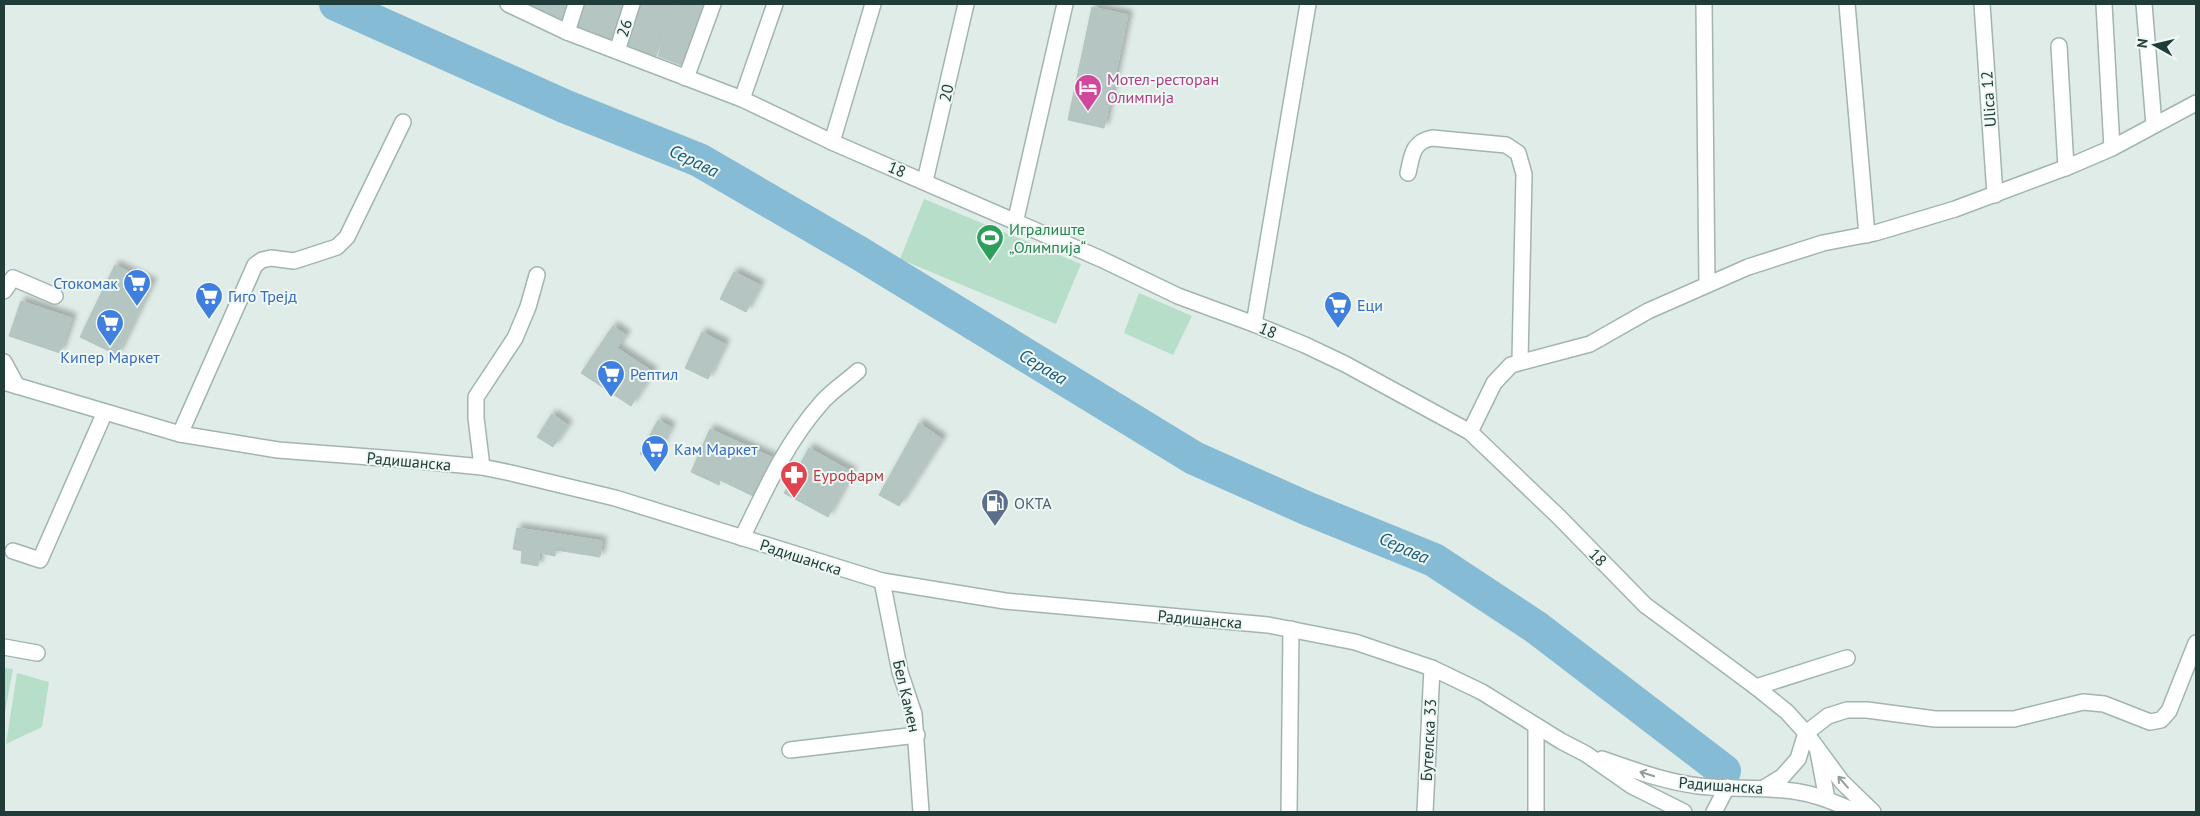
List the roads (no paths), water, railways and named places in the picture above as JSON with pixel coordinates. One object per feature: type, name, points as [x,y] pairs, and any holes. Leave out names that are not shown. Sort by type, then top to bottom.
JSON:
[{"type":"street","points":[[567,32],[576,4]]},
{"type":"street","name":"26","points":[[617,51],[632,4]]},
{"type":"street","points":[[686,78],[713,4]]},
{"type":"street","points":[[742,99],[775,4]]},
{"type":"street","points":[[832,142],[873,4]]},
{"type":"street","name":"20","points":[[925,181],[966,4]]},
{"type":"street","points":[[1016,223],[1065,4]]},
{"type":"street","points":[[1254,324],[1308,4]]},
{"type":"street","points":[[1704,4],[1707,284]]},
{"type":"street","points":[[1847,4],[1867,235]]},
{"type":"street","name":"Ulica 12","points":[[1982,4],[1995,195]]},
{"type":"street","points":[[2104,4],[2112,148]]},
{"type":"street","points":[[2144,4],[2154,125]]},
{"type":"street","name":"18","points":[[517,6],[567,32],[742,99],[832,142],[925,181],[1016,223],[1098,266],[1254,324],[1344,364],[1470,432],[1559,517],[1645,605],[1756,686],[1787,712],[1806,732],[1817,748],[1827,806]]},
{"type":"street","points":[[2059,46],[2066,168]]},
{"type":"street","points":[[1470,432],[1494,383],[1511,365],[1520,361],[1590,344],[1648,311],[1748,267],[1823,243],[1867,235],[1995,195],[2066,168],[2112,148],[2196,103]]},
{"type":"street","points":[[180,434],[255,265],[262,260],[271,258],[294,261],[336,247],[347,237],[404,122]]},
{"type":"street","points":[[1408,173],[1414,146],[1422,140],[1432,138],[1506,145],[1518,153],[1524,174],[1520,361]]},
{"type":"street","points":[[482,467],[476,418],[476,397],[515,338],[528,307],[538,275]]},
{"type":"street","points":[[4,290],[13,278],[54,296]]},
{"type":"street","points":[[4,362],[10,384]]},
{"type":"street","points":[[742,538],[767,484],[796,435],[824,399],[858,371]]},
{"type":"street","name":"Радишанска","points":[[10,384],[180,434],[278,450],[482,467],[615,498],[882,581],[1005,601],[1291,629],[1355,642],[1432,668],[1482,692],[1536,726],[1586,754],[1632,786],[1684,812]]},
{"type":"street","points":[[13,551],[40,560],[105,412]]},
{"type":"street","name":"Бел Камен","points":[[882,581],[900,672],[910,696],[917,735],[922,812]]},
{"type":"street","points":[[1289,812],[1291,629]]},
{"type":"street","points":[[1764,788],[1782,777],[1798,759],[1806,732],[1828,716],[1847,710],[1867,710],[1935,719],[2014,719],[2083,702],[2104,704],[2150,722],[2161,720],[2169,711],[2196,643]]},
{"type":"street","points":[[4,647],[37,653]]},
{"type":"street","points":[[1756,686],[1847,658]]},
{"type":"street","name":"Бутелска 33","points":[[1425,812],[1432,668]]},
{"type":"street","points":[[1536,726],[1536,812]]},
{"type":"street","points":[[790,750],[917,735]]},
{"type":"street","points":[[1817,748],[1842,782],[1873,812]]},
{"type":"street","name":"Радишанска","points":[[1586,754],[1669,781],[1700,786],[1764,788],[1799,792],[1827,806],[1857,812]]},
{"type":"street","points":[[1714,812],[1727,787]]},
{"type":"waterway","name":"Серава","points":[[336,4],[564,106],[699,160],[859,253],[1194,458],[1306,508],[1434,560],[1537,628],[1724,771]]},
{"type":"place","name":"Мотел-ресторан Олимпија","points":[[1088,112]]},
{"type":"place","name":"Игралиште „Олимпија“","points":[[990,262]]},
{"type":"place","name":"Стокомак","points":[[137,307]]},
{"type":"place","name":"Гиго Трејд","points":[[209,320]]},
{"type":"place","name":"Еци","points":[[1338,329]]},
{"type":"place","name":"Кипер Маркет","points":[[110,347]]},
{"type":"place","name":"Рептил","points":[[611,398]]},
{"type":"place","name":"Кам Маркет","points":[[655,473]]},
{"type":"place","name":"Еурофарм","points":[[794,499]]},
{"type":"place","name":"ОКТА","points":[[995,527]]}]
